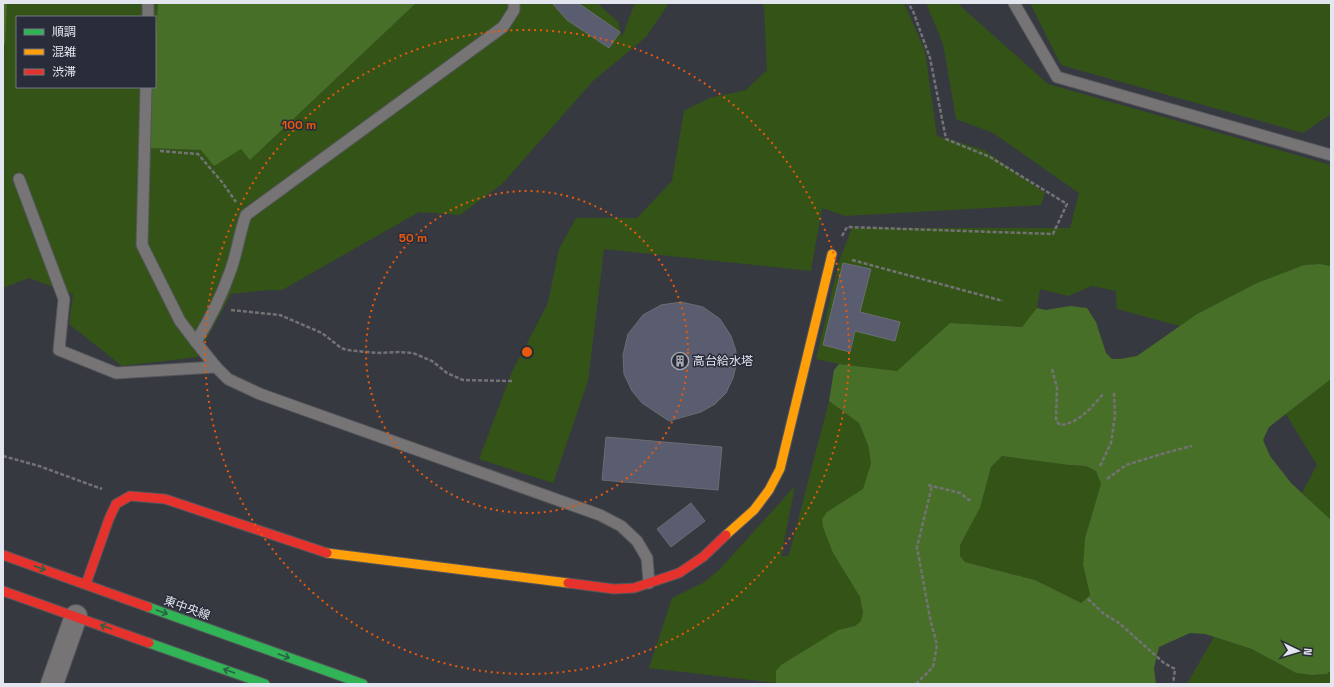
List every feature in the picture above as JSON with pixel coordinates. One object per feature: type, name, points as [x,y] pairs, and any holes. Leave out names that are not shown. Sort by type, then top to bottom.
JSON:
[{"type":"main road","points":[[86,584],[109,519],[116,504],[130,496],[164,498],[295,543],[334,554],[614,589],[634,588],[679,573],[703,557],[754,510],[769,490],[780,469],[832,254]]},
{"type":"main road","name":"東中央線","points":[[3,555],[363,684]]},
{"type":"main road","points":[[3,591],[265,684]]},
{"type":"street","points":[[52,684],[76,616]]},
{"type":"lane","points":[[148,3],[148,16]]},
{"type":"lane","points":[[196,342],[216,308],[231,271],[240,230],[246,215],[503,27],[514,10],[514,3]]},
{"type":"lane","points":[[1014,3],[1057,77],[1331,155]]},
{"type":"lane","points":[[146,88],[142,245],[180,321],[216,367],[228,379],[260,394],[600,515],[621,526],[637,541],[647,558],[649,583]]},
{"type":"lane","points":[[19,179],[64,299],[58,350],[116,373],[216,367]]},
{"type":"path","points":[[908,3],[913,11],[930,58],[946,139],[990,157],[1067,204],[1053,234],[847,227],[832,254],[1003,301]]},
{"type":"path","points":[[145,149],[198,154],[222,182],[246,215]]},
{"type":"path","points":[[216,308],[280,315],[322,333],[341,348],[347,350],[376,353],[413,353],[432,361],[447,373],[463,380],[512,381]]},
{"type":"path","points":[[1052,369],[1057,388],[1056,421],[1060,425],[1075,420],[1093,407],[1104,393]]},
{"type":"path","points":[[1100,466],[1111,443],[1115,416],[1114,392]]},
{"type":"path","points":[[1107,479],[1126,466],[1192,446]]},
{"type":"path","points":[[3,456],[39,466],[112,492],[116,504]]},
{"type":"path","points":[[928,485],[960,493],[972,502]]},
{"type":"path","points":[[916,684],[933,667],[937,644],[930,618],[917,548],[932,486]]},
{"type":"path","points":[[1088,599],[1164,663],[1175,669],[1172,684]]},
{"type":"green space","points":[[3,3],[7,3],[5,45],[3,43]]},
{"type":"green space","points":[[7,3],[158,3],[156,28],[156,16],[16,16],[16,88],[152,88],[148,148],[201,150],[241,149],[250,160],[416,3],[597,3],[618,22],[622,37],[635,3],[669,3],[646,37],[593,81],[502,184],[460,215],[419,212],[282,290],[231,294],[197,357],[122,366],[69,324],[73,294],[29,278],[3,288],[3,71]]},
{"type":"green space","points":[[158,3],[416,3],[250,160],[241,149],[214,166],[201,150],[148,148],[152,88],[156,88],[156,28]]},
{"type":"green space","points":[[762,3],[904,3],[925,51],[937,136],[984,150],[1045,193],[1041,205],[845,216],[822,208],[811,271],[604,249],[588,381],[553,483],[479,459],[512,372],[548,303],[559,249],[576,218],[637,218],[672,181],[684,111],[709,98],[746,90],[767,70],[764,7]]},
{"type":"green space","points":[[926,3],[957,3],[1048,84],[1331,165],[1331,266],[1320,264],[1304,265],[1257,283],[1197,314],[1180,326],[1117,309],[1116,291],[1092,286],[1068,296],[1040,289],[1037,308],[1022,327],[950,323],[897,371],[839,364],[816,359],[839,262],[852,228],[1070,228],[1079,193],[993,133],[956,119],[943,44]]},
{"type":"green space","points":[[1030,3],[1331,3],[1331,114],[1303,133],[1061,65]]},
{"type":"green space","points":[[1320,264],[1331,266],[1331,379],[1269,427],[1263,440],[1270,456],[1291,483],[1331,520],[1331,670],[1327,674],[1312,675],[1296,673],[1252,649],[1205,634],[1190,633],[1159,647],[1154,668],[1156,684],[776,684],[776,671],[781,665],[838,630],[855,626],[861,621],[863,613],[860,597],[833,553],[823,527],[822,519],[827,512],[863,489],[871,463],[868,445],[859,423],[829,401],[834,370],[839,364],[897,371],[950,323],[1022,327],[1037,308],[1046,310],[1070,306],[1087,308],[1096,322],[1106,353],[1112,359],[1137,356],[1197,314],[1257,283],[1304,265]],"holes":[[[1002,456],[1086,466],[1096,471],[1101,484],[1085,538],[1083,565],[1090,595],[1081,603],[1035,580],[965,562],[960,556],[960,545],[980,508],[991,467]]]},
{"type":"green space","points":[[1331,379],[1331,520],[1302,493],[1317,465],[1286,414]]},
{"type":"green space","points":[[829,401],[859,423],[868,445],[871,463],[864,489],[827,512],[833,553],[860,597],[863,613],[861,622],[855,626],[838,630],[776,671],[776,683],[649,668],[672,598],[703,583],[718,571],[795,486],[781,557],[789,555]]},
{"type":"green space","points":[[1002,456],[1086,466],[1096,471],[1101,484],[1085,538],[1083,565],[1090,595],[1080,603],[1035,580],[965,562],[960,556],[960,545],[980,508],[991,467]]},
{"type":"green space","points":[[1214,637],[1252,649],[1296,673],[1312,675],[1327,674],[1331,670],[1331,684],[1187,684]]},
{"type":"building","points":[[552,3],[578,3],[620,32],[609,48],[567,20]]},
{"type":"building","points":[[843,263],[871,269],[860,312],[900,322],[895,341],[855,331],[850,352],[823,345]]},
{"type":"building","name":"高台給水塔","points":[[681,302],[703,307],[720,319],[731,336],[736,351],[736,366],[733,378],[726,393],[715,404],[701,412],[669,421],[642,403],[632,391],[624,374],[623,355],[628,334],[643,315],[661,305]]},
{"type":"building","points":[[606,437],[722,447],[718,490],[602,480]]},
{"type":"building","points":[[691,503],[705,521],[671,547],[657,529]]},
{"type":"traffic: fast","points":[[148,607],[363,684]]},
{"type":"traffic: fast","points":[[149,643],[265,684]]},
{"type":"traffic: slow","points":[[726,535],[754,510],[769,490],[780,469],[832,254]]},
{"type":"traffic: slow","points":[[327,553],[568,583]]},
{"type":"traffic: jam","points":[[86,584],[109,519],[116,504],[130,496],[165,499],[327,553]]},
{"type":"traffic: jam","points":[[568,583],[614,589],[634,588],[679,573],[703,557],[726,535]]},
{"type":"traffic: jam","points":[[3,555],[148,607]]},
{"type":"traffic: jam","points":[[3,591],[149,643]]},
{"type":"place","name":"高台給水塔","points":[[680,361]]}]
